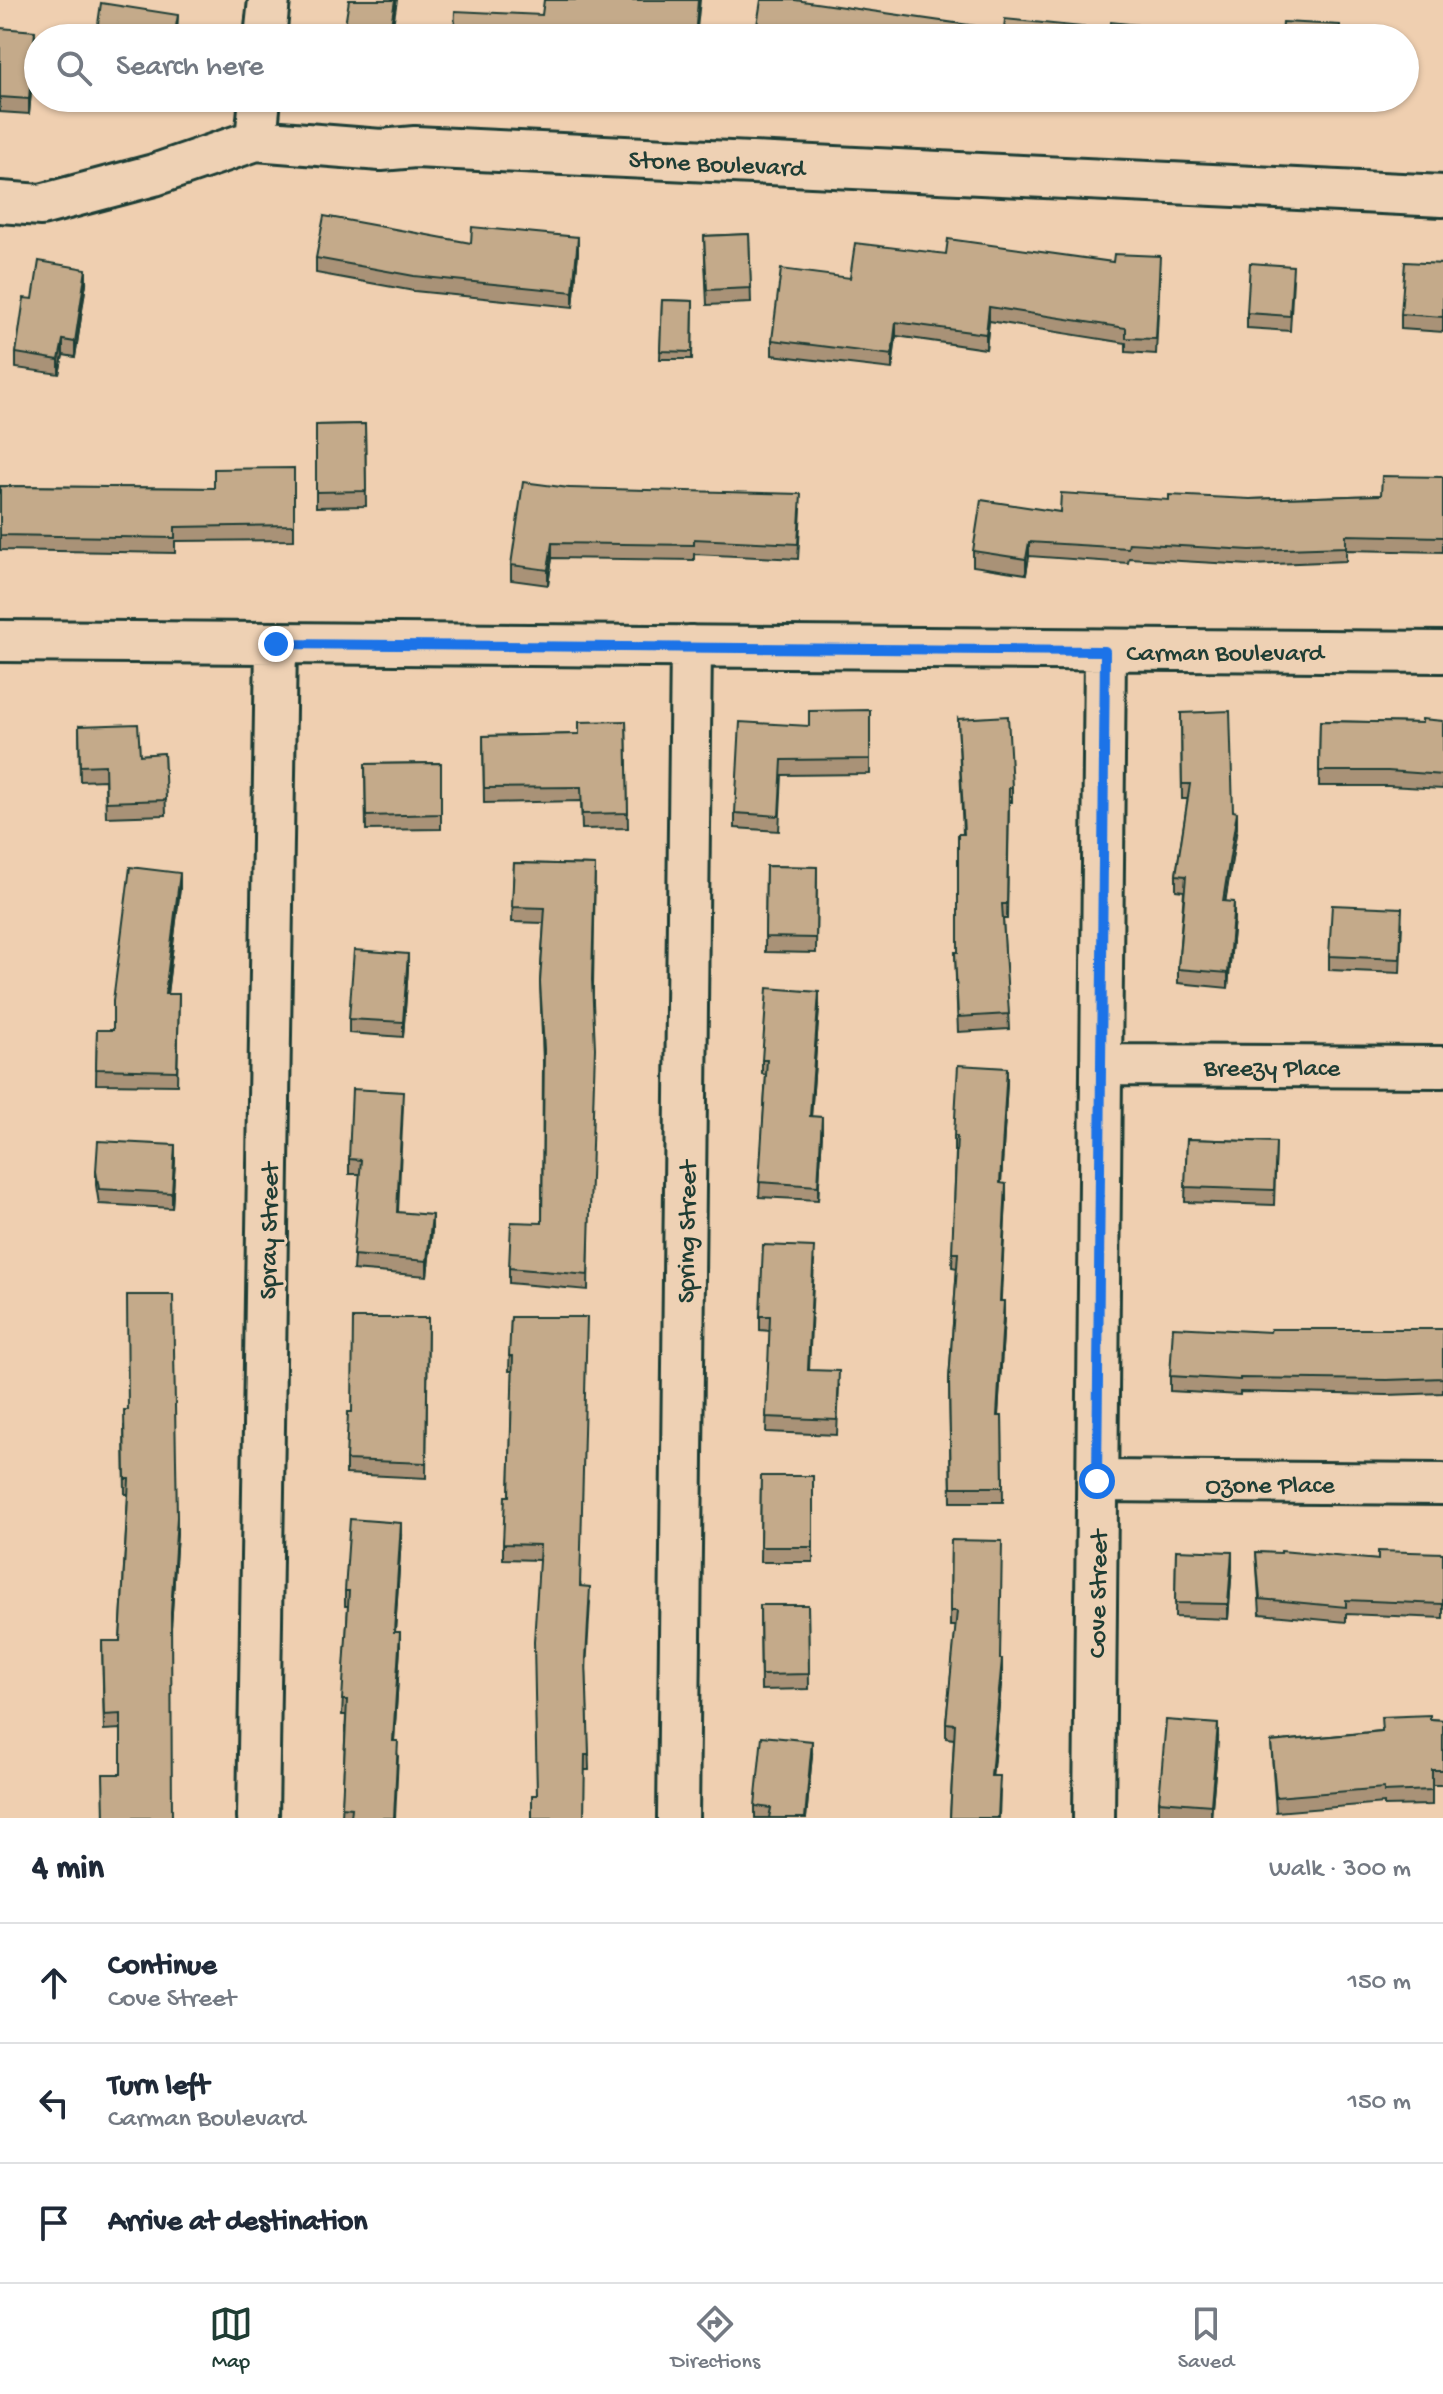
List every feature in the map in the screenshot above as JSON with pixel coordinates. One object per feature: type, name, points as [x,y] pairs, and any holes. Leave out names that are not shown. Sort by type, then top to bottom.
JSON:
[{"type":"street","points":[[266,24],[269,0]]},
{"type":"street","points":[[256,140],[259,112]]},
{"type":"street","name":"Stone Boulevard","points":[[0,202],[41,205],[154,175],[256,140],[381,150],[415,147],[1443,196]]},
{"type":"street","name":"Carman Boulevard","points":[[0,641],[1443,652]]},
{"type":"street","name":"Spray Street","points":[[258,1818],[276,644]]},
{"type":"street","name":"Spring Street","points":[[678,1818],[691,646]]},
{"type":"street","name":"Cove Street","points":[[1094,1818],[1105,651]]},
{"type":"street","name":"Breezy Place","points":[[1101,1065],[1443,1067]]},
{"type":"street","name":"Ozone Place","points":[[1097,1481],[1443,1484]]},
{"type":"building","points":[[349,0],[395,0],[391,24],[345,24]]},
{"type":"building","points":[[544,0],[698,0],[696,24],[455,24],[455,11],[542,15]]},
{"type":"building","points":[[761,0],[795,0],[962,24],[757,24]]},
{"type":"building","points":[[101,3],[178,15],[176,24],[98,24]]},
{"type":"building","points":[[1005,19],[1053,24],[1005,24]]},
{"type":"building","points":[[0,28],[24,30],[24,99],[0,97]]},
{"type":"building","points":[[324,216],[471,243],[472,227],[578,237],[573,292],[414,276],[316,258]]},
{"type":"building","points":[[749,234],[751,288],[707,290],[704,236]]},
{"type":"building","points":[[948,239],[1113,262],[1114,254],[1160,256],[1156,339],[1126,338],[1126,328],[989,307],[986,334],[896,322],[892,355],[772,340],[781,269],[850,278],[855,243],[946,254]]},
{"type":"building","points":[[39,261],[86,269],[75,342],[63,340],[59,360],[16,353],[24,298],[33,299]]},
{"type":"building","points":[[1405,262],[1443,264],[1443,317],[1401,314]]},
{"type":"building","points":[[1250,263],[1293,266],[1290,316],[1247,313]]},
{"type":"building","points":[[662,300],[693,301],[692,352],[660,351]]},
{"type":"building","points":[[365,424],[366,491],[316,492],[316,425]]},
{"type":"building","points":[[294,468],[294,525],[175,527],[175,538],[0,535],[0,486],[214,488],[214,469]]},
{"type":"building","points":[[1382,476],[1443,477],[1443,537],[1346,535],[1346,547],[1250,550],[1129,543],[1128,548],[1029,542],[1026,559],[973,551],[981,500],[1060,512],[1061,493],[1169,500],[1169,495],[1250,499],[1381,495]]},
{"type":"building","points":[[523,482],[569,488],[801,494],[798,544],[694,539],[694,545],[552,543],[548,570],[511,565]]},
{"type":"building","points":[[870,710],[870,759],[782,760],[779,816],[735,813],[740,722],[809,726],[809,711]]},
{"type":"building","points":[[1230,711],[1233,811],[1237,812],[1223,901],[1234,902],[1228,973],[1178,969],[1186,876],[1176,875],[1190,784],[1182,784],[1181,713]]},
{"type":"building","points":[[1008,716],[1012,787],[1009,788],[1007,904],[1002,904],[1009,1014],[958,1017],[955,952],[958,952],[958,834],[964,834],[958,719]]},
{"type":"building","points":[[1422,719],[1443,721],[1443,775],[1319,771],[1320,721],[1422,723]]},
{"type":"building","points":[[626,721],[628,813],[582,814],[581,787],[484,788],[483,736],[579,734],[579,722]]},
{"type":"building","points":[[138,724],[140,755],[164,753],[166,800],[106,802],[105,765],[80,766],[79,726]]},
{"type":"building","points":[[441,763],[441,814],[366,816],[365,764]]},
{"type":"building","points":[[514,863],[595,865],[592,980],[595,1048],[588,1275],[509,1268],[511,1222],[542,1223],[544,1049],[540,982],[545,908],[512,907]]},
{"type":"building","points":[[766,866],[817,867],[816,938],[765,937]]},
{"type":"building","points":[[130,867],[180,873],[165,994],[179,994],[177,1071],[96,1069],[97,1030],[113,1030],[113,1001]]},
{"type":"building","points":[[1332,905],[1402,908],[1400,959],[1329,956]]},
{"type":"building","points":[[354,950],[408,954],[403,1022],[349,1019]]},
{"type":"building","points":[[767,988],[819,992],[810,1116],[822,1117],[818,1186],[759,1182],[767,1060],[762,1060]]},
{"type":"building","points":[[958,1065],[1007,1068],[1000,1183],[1006,1184],[1000,1301],[1004,1301],[997,1416],[1002,1416],[1003,1487],[951,1487],[949,1380],[958,1253],[952,1253]]},
{"type":"building","points":[[352,1089],[403,1092],[397,1212],[432,1215],[427,1261],[353,1255],[361,1160],[349,1159]]},
{"type":"building","points":[[1187,1139],[1276,1142],[1274,1190],[1185,1187]]},
{"type":"building","points":[[98,1141],[175,1145],[172,1193],[99,1189],[96,1171]]},
{"type":"building","points":[[763,1245],[814,1247],[808,1370],[839,1371],[837,1420],[766,1417],[770,1316],[760,1316]]},
{"type":"building","points":[[127,1295],[173,1295],[177,1517],[171,1613],[172,1818],[104,1818],[103,1774],[121,1774],[121,1714],[104,1715],[102,1641],[120,1641],[129,1479],[125,1479],[124,1410],[128,1410]]},
{"type":"building","points":[[511,1317],[587,1317],[580,1586],[590,1587],[586,1659],[589,1755],[585,1755],[584,1818],[532,1818],[532,1795],[537,1795],[534,1642],[540,1545],[503,1544],[505,1496],[509,1496],[513,1356],[509,1356]]},
{"type":"building","points":[[353,1318],[428,1318],[426,1463],[346,1460],[348,1412],[352,1412]]},
{"type":"building","points":[[1173,1327],[1270,1332],[1271,1329],[1443,1329],[1443,1378],[1240,1380],[1170,1376]]},
{"type":"building","points":[[761,1476],[813,1476],[813,1547],[760,1547]]},
{"type":"building","points":[[350,1519],[401,1523],[394,1632],[400,1632],[393,1741],[398,1741],[394,1818],[351,1818],[352,1808],[342,1807],[347,1700],[342,1700],[349,1591],[345,1591]]},
{"type":"building","points":[[951,1540],[1002,1541],[1002,1659],[991,1776],[1000,1776],[998,1818],[950,1818],[955,1724],[946,1723],[957,1611],[950,1611]]},
{"type":"building","points":[[1176,1550],[1232,1552],[1228,1604],[1175,1603]]},
{"type":"building","points":[[1281,1551],[1378,1560],[1378,1551],[1443,1553],[1443,1604],[1346,1600],[1346,1607],[1260,1599],[1256,1552]]},
{"type":"building","points":[[760,1605],[808,1605],[809,1674],[761,1675]]},
{"type":"building","points":[[1430,1715],[1430,1719],[1443,1720],[1443,1770],[1432,1770],[1432,1790],[1384,1792],[1384,1788],[1276,1797],[1271,1742],[1382,1731],[1381,1717]]},
{"type":"building","points":[[1166,1720],[1218,1724],[1211,1805],[1159,1801]]},
{"type":"building","points":[[762,1736],[812,1741],[805,1818],[769,1818],[771,1808],[755,1806]]},
{"type":"route","points":[[276,644],[1105,651],[1097,1481]]}]
